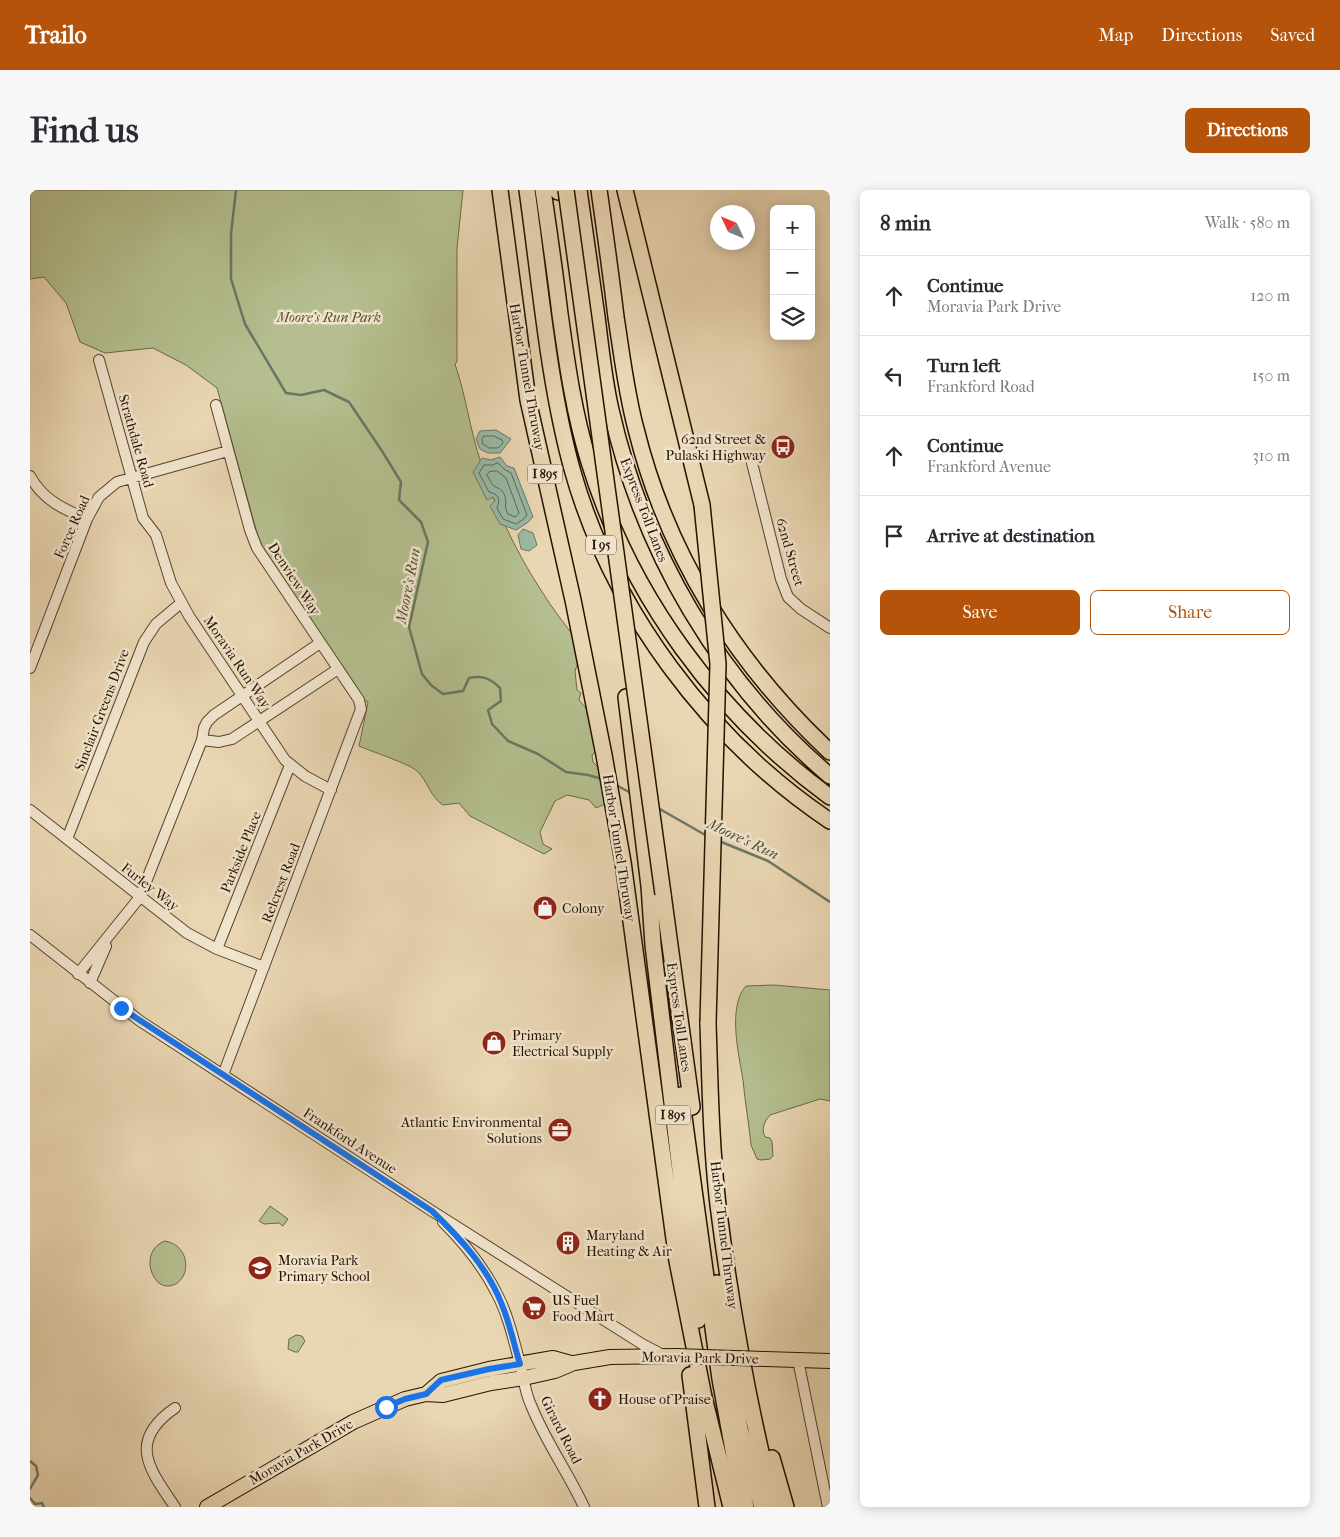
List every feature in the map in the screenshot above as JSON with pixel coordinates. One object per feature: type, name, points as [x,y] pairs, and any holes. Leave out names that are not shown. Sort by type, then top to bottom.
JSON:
[{"type":"highway","name":"Harbor Tunnel Thruway","points":[[500,190],[528,400],[604,755],[623,862],[677,1260],[704,1397],[731,1507]]},
{"type":"highway","name":"I 95","points":[[527,190],[558,405],[572,470],[590,521],[614,577],[645,631],[672,672],[701,705],[734,742],[769,774],[830,821]]},
{"type":"highway","name":"Express Toll Lanes","points":[[557,190],[650,886],[653,945],[696,1310],[722,1472]]},
{"type":"highway","name":"Express Toll Lanes","points":[[557,190],[663,894],[715,1268],[740,1429],[762,1507]]},
{"type":"highway","points":[[557,190],[574,401],[588,461],[606,513],[632,566],[660,616],[687,657],[714,691],[748,726],[782,758],[830,797]]},
{"type":"highway","name":"Express Toll Lanes","points":[[579,190],[610,408],[630,479],[651,535],[670,575],[692,614],[731,672],[784,733],[830,776]]},
{"type":"highway","points":[[599,190],[630,403],[644,459],[663,514],[694,579],[721,625],[778,698],[830,752]]},
{"type":"highway","name":"Harbor Tunnel Thruway","points":[[625,190],[702,505],[718,664],[708,1023],[712,1129],[718,1203],[731,1292],[749,1399],[774,1507]]},
{"type":"highway","points":[[650,886],[660,944],[720,1379],[734,1456],[746,1507]]},
{"type":"highway","points":[[677,1260],[707,1507]]},
{"type":"highway","points":[[731,1292],[740,1316],[765,1432],[786,1507]]},
{"type":"highway","points":[[740,1429],[741,1450],[755,1507]]},
{"type":"main road","name":"Moravia Park Drive","points":[[207,1507],[353,1422],[405,1399],[426,1394],[443,1395],[491,1383],[555,1371],[571,1363],[610,1357],[670,1356],[830,1361]]},
{"type":"main road","name":"Moravia Park Drive","points":[[426,1394],[441,1380],[489,1369],[553,1358],[571,1363]]},
{"type":"street","name":"Strathdale Road","points":[[99,360],[143,518],[150,527]]},
{"type":"street","name":"Denview Way","points":[[216,405],[250,530],[257,548],[359,700]]},
{"type":"street","name":"Force Road","points":[[30,666],[87,519],[99,497],[117,482],[228,451]]},
{"type":"street","name":"62nd Street","points":[[752,463],[781,578],[788,597],[801,609],[830,628]]},
{"type":"street","points":[[30,476],[48,499],[65,510],[87,519]]},
{"type":"street","name":"Moravia Run Way","points":[[150,527],[156,535],[170,584],[242,696],[290,765],[312,781],[331,790]]},
{"type":"street","name":"Sinclair Greens Drive","points":[[67,839],[144,642],[156,624],[181,603]]},
{"type":"street","points":[[78,974],[140,897],[202,740],[207,722],[214,715],[320,643]]},
{"type":"street","points":[[202,740],[219,742],[232,739],[338,669]]},
{"type":"street","name":"Relcrest Road","points":[[223,1075],[360,714],[359,700]]},
{"type":"street","name":"Parkside Place","points":[[217,949],[290,765]]},
{"type":"street","name":"Furley Way","points":[[30,810],[177,926],[217,949],[264,967]]},
{"type":"street","points":[[90,983],[111,933]]},
{"type":"street","name":"Frankford Avenue","points":[[30,935],[140,1021],[432,1211],[642,1344],[670,1356]]},
{"type":"street","points":[[432,1211],[462,1241],[483,1269]]},
{"type":"street","points":[[475,1237],[476,1248],[483,1269]]},
{"type":"street","name":"Girard Road","points":[[483,1269],[502,1306],[530,1404],[584,1507]]},
{"type":"street","points":[[798,1360],[828,1507]]},
{"type":"street","points":[[174,1408],[154,1424],[146,1452],[154,1478],[175,1507]]},
{"type":"green space","name":"Moore's Run Park","points":[[30,190],[463,190],[457,248],[457,362],[455,364],[481,463],[506,527],[521,557],[544,595],[583,649],[575,671],[577,690],[581,693],[579,700],[586,708],[596,750],[592,756],[593,762],[599,768],[605,804],[596,808],[589,800],[567,795],[555,801],[540,832],[543,844],[552,849],[544,854],[470,816],[459,803],[443,805],[435,798],[421,775],[413,768],[359,746],[368,702],[362,699],[265,552],[258,537],[217,388],[186,365],[153,348],[105,353],[80,342],[66,303],[44,277],[30,279]]},
{"type":"green space","points":[[774,985],[830,990],[830,1101],[820,1099],[770,1115],[763,1131],[765,1137],[770,1138],[772,1142],[773,1156],[770,1159],[761,1160],[757,1159],[751,1145],[737,1045],[736,1018],[740,995],[746,986]]},
{"type":"green space","points":[[270,1206],[288,1219],[283,1226],[279,1223],[264,1224],[259,1221]]},
{"type":"green space","points":[[165,1241],[174,1244],[181,1250],[186,1266],[180,1280],[174,1285],[166,1286],[156,1280],[150,1264],[150,1258],[155,1248]]},
{"type":"green space","points":[[296,1335],[302,1336],[305,1341],[298,1352],[288,1349],[289,1339]]},
{"type":"water","points":[[496,430],[511,439],[500,453],[488,453],[480,449],[476,439],[480,431]]},
{"type":"water","points":[[500,457],[507,466],[514,468],[533,517],[516,530],[500,524],[490,506],[495,501],[493,497],[487,500],[473,472],[482,458],[491,460]]},
{"type":"water","points":[[523,529],[533,533],[537,545],[529,551],[521,549],[518,535]]},
{"type":"waterway","name":"Moore's Run","points":[[236,190],[231,234],[231,279],[245,324],[286,393],[301,395],[324,390],[349,402],[401,482],[399,500],[421,522],[428,542],[409,627],[422,674],[431,685],[443,694],[463,691],[469,678],[482,677],[493,682],[500,688],[501,701],[488,710],[492,724],[508,741],[538,754],[566,772],[602,779]]},
{"type":"waterway","name":"Moore's Run","points":[[614,784],[631,793]]},
{"type":"waterway","name":"Moore's Run","points":[[658,808],[707,836]]},
{"type":"waterway","name":"Moore's Run","points":[[719,841],[768,861],[830,902]]},
{"type":"waterway","points":[[30,1461],[36,1466],[38,1475],[30,1489]]},
{"type":"waterway","points":[[30,1498],[35,1504],[42,1503],[44,1507]]},
{"type":"place","name":"62nd Street & Pulaski Highway","points":[[783,447]]},
{"type":"place","name":"Colony","points":[[545,908]]},
{"type":"place","name":"Primary Electrical Supply","points":[[494,1043]]},
{"type":"place","name":"Atlantic Environmental Solutions","points":[[560,1130]]},
{"type":"place","name":"Maryland Heating & Air","points":[[568,1243]]},
{"type":"place","name":"Moravia Park Primary School","points":[[260,1268]]},
{"type":"place","name":"US Fuel Food Mart","points":[[534,1308]]},
{"type":"place","name":"House of Praise","points":[[600,1399]]},
{"type":"route","points":[[121,1008],[432,1211],[462,1241],[483,1269],[497,1293],[520,1364],[441,1380],[426,1394],[405,1399],[386,1407]]}]
